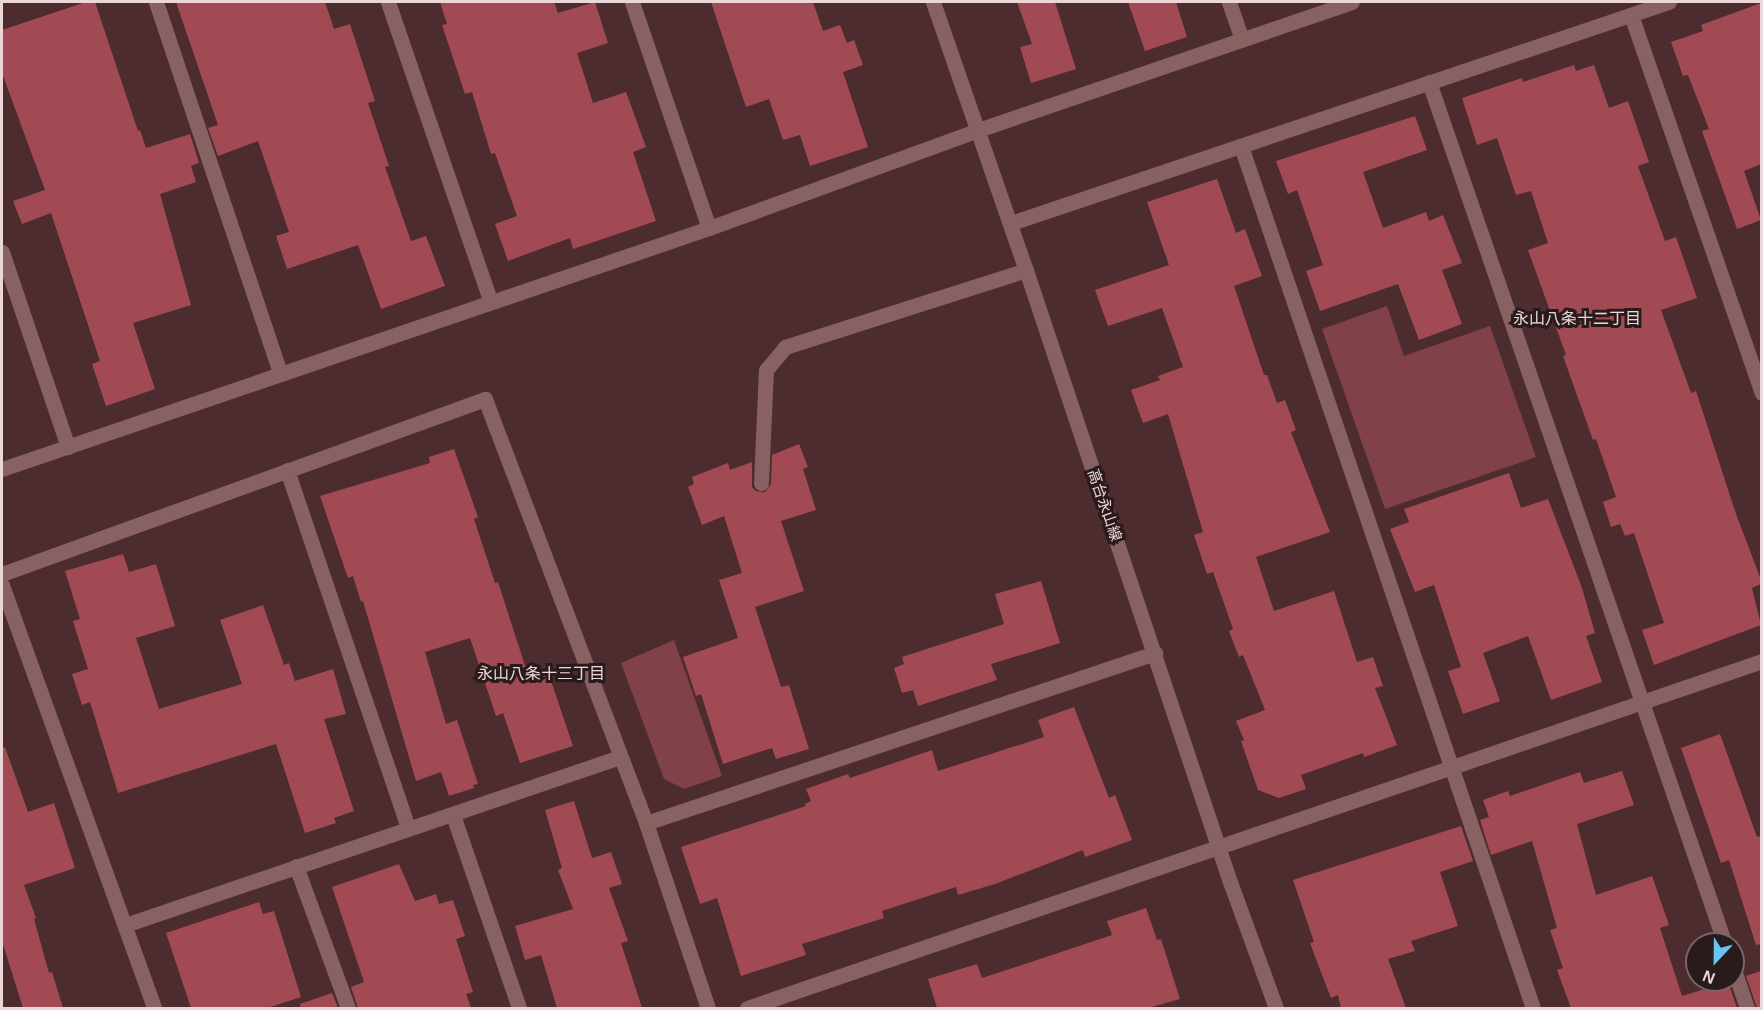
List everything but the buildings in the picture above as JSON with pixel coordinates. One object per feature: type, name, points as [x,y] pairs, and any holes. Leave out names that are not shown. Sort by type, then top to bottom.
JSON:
[{"type":"street","points":[[156,2],[280,373]]},
{"type":"street","points":[[388,2],[491,302]]},
{"type":"street","points":[[632,2],[709,228]]},
{"type":"street","name":"高台永山線","points":[[933,2],[1011,224],[1219,846],[1276,1008]]},
{"type":"street","points":[[1229,2],[1242,39]]},
{"type":"street","points":[[2,469],[709,228],[978,130],[1352,2]]},
{"type":"street","points":[[1011,224],[1429,81],[1669,2]]},
{"type":"street","points":[[1631,15],[1761,393]]},
{"type":"street","points":[[1429,81],[1721,932]]},
{"type":"street","points":[[1241,146],[1533,1008]]},
{"type":"street","points":[[2,252],[68,447]]},
{"type":"street","points":[[761,483],[766,370],[785,347],[1026,270]]},
{"type":"street","points":[[2,574],[485,399],[646,823],[708,1008]]},
{"type":"street","points":[[287,470],[408,828]]},
{"type":"street","points":[[2,585],[154,1008]]},
{"type":"street","points":[[646,823],[1155,653]]},
{"type":"street","points":[[747,1008],[1761,661]]},
{"type":"street","points":[[125,925],[620,757]]},
{"type":"street","points":[[453,815],[519,1008]]},
{"type":"street","points":[[296,866],[348,1008]]},
{"type":"street","points":[[1742,992],[1747,1008]]},
{"type":"shaded area","points":[[1387,306],[1404,356],[1490,326],[1536,457],[1385,509],[1322,329]]},
{"type":"shaded area","points":[[674,640],[722,776],[684,789],[664,779],[621,663]]},
{"type":"district","name":"永山八条十二丁目","points":[[1577,319]]},
{"type":"district","name":"永山八条十三丁目","points":[[541,674]]}]
